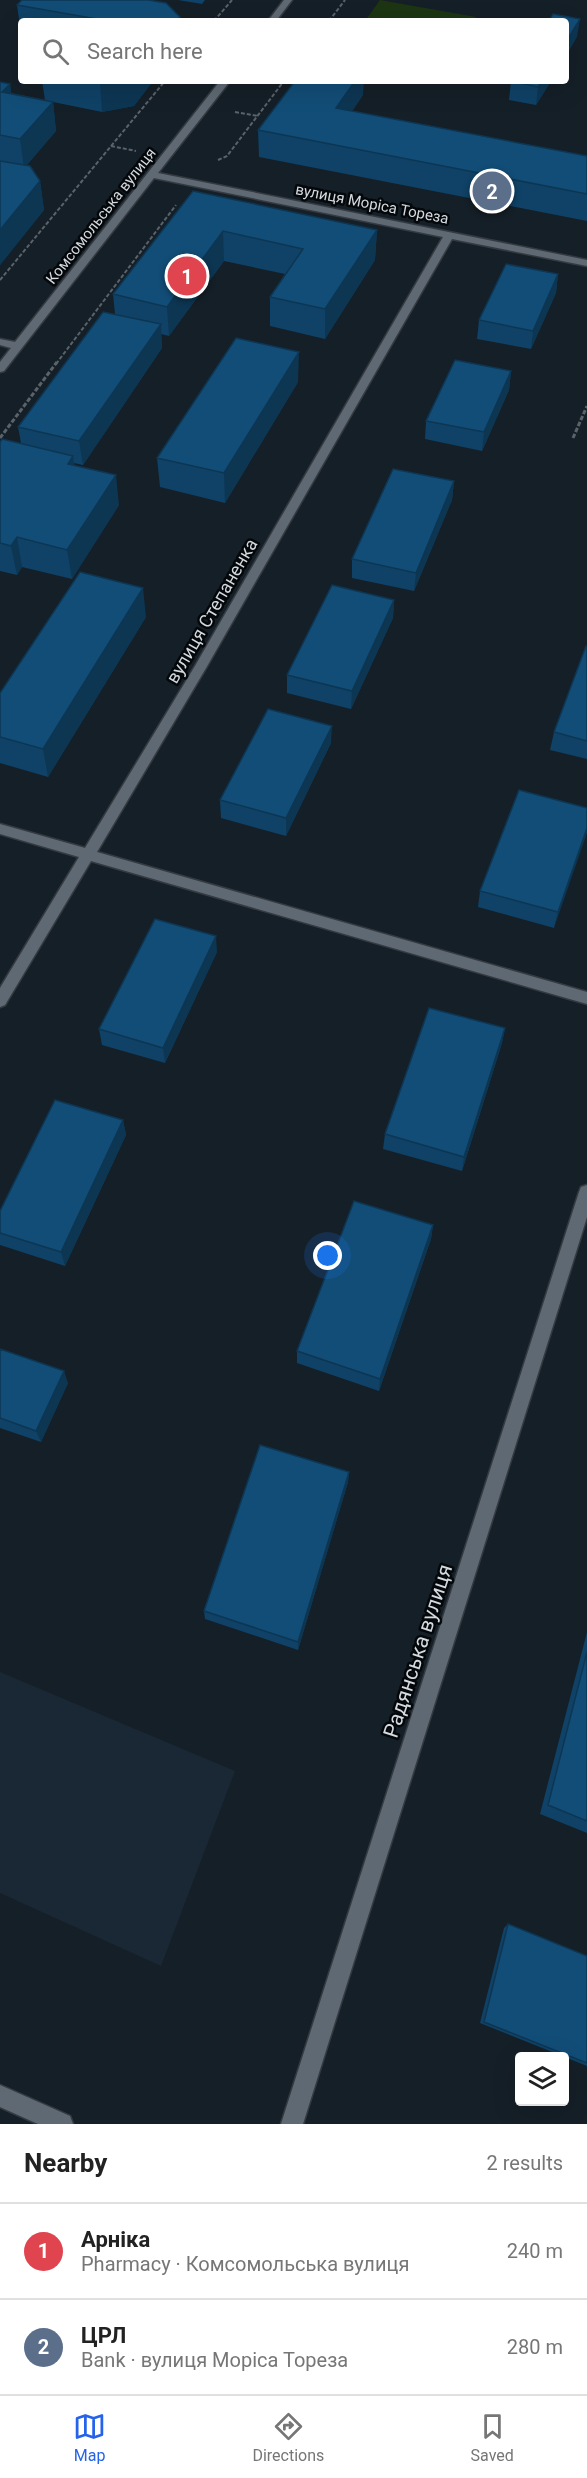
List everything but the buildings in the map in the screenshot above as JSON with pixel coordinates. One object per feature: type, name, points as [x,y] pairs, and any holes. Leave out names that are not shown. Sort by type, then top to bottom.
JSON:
[{"type":"street","points":[[274,18],[288,0]]},
{"type":"street","name":"Комсомольська вулиця","points":[[0,369],[223,84]]},
{"type":"street","name":"вулиця Моріса Тореза","points":[[152,175],[587,263]]},
{"type":"street","name":"вулиця Степаненка","points":[[0,1001],[200,668],[449,235]]},
{"type":"street","points":[[0,342],[18,346]]},
{"type":"street","points":[[0,829],[587,998]]},
{"type":"street","name":"Радянська вулиця","points":[[292,2124],[587,1192]]},
{"type":"street","points":[[0,2096],[62,2124]]},
{"type":"path","points":[[217,18],[232,0]]},
{"type":"path","points":[[331,18],[345,0]]},
{"type":"path","points":[[0,280],[163,84]]},
{"type":"path","points":[[0,438],[192,183],[212,164],[227,156],[282,84]]},
{"type":"path","points":[[573,438],[587,406]]},
{"type":"shaded area","points":[[0,1672],[235,1771],[161,1966],[0,1893]]},
{"type":"green space","points":[[380,0],[476,17],[475,18],[367,18]]},
{"type":"place","name":"ЦРЛ","points":[[492,191]]},
{"type":"place","name":"Арніка","points":[[187,276]]}]
